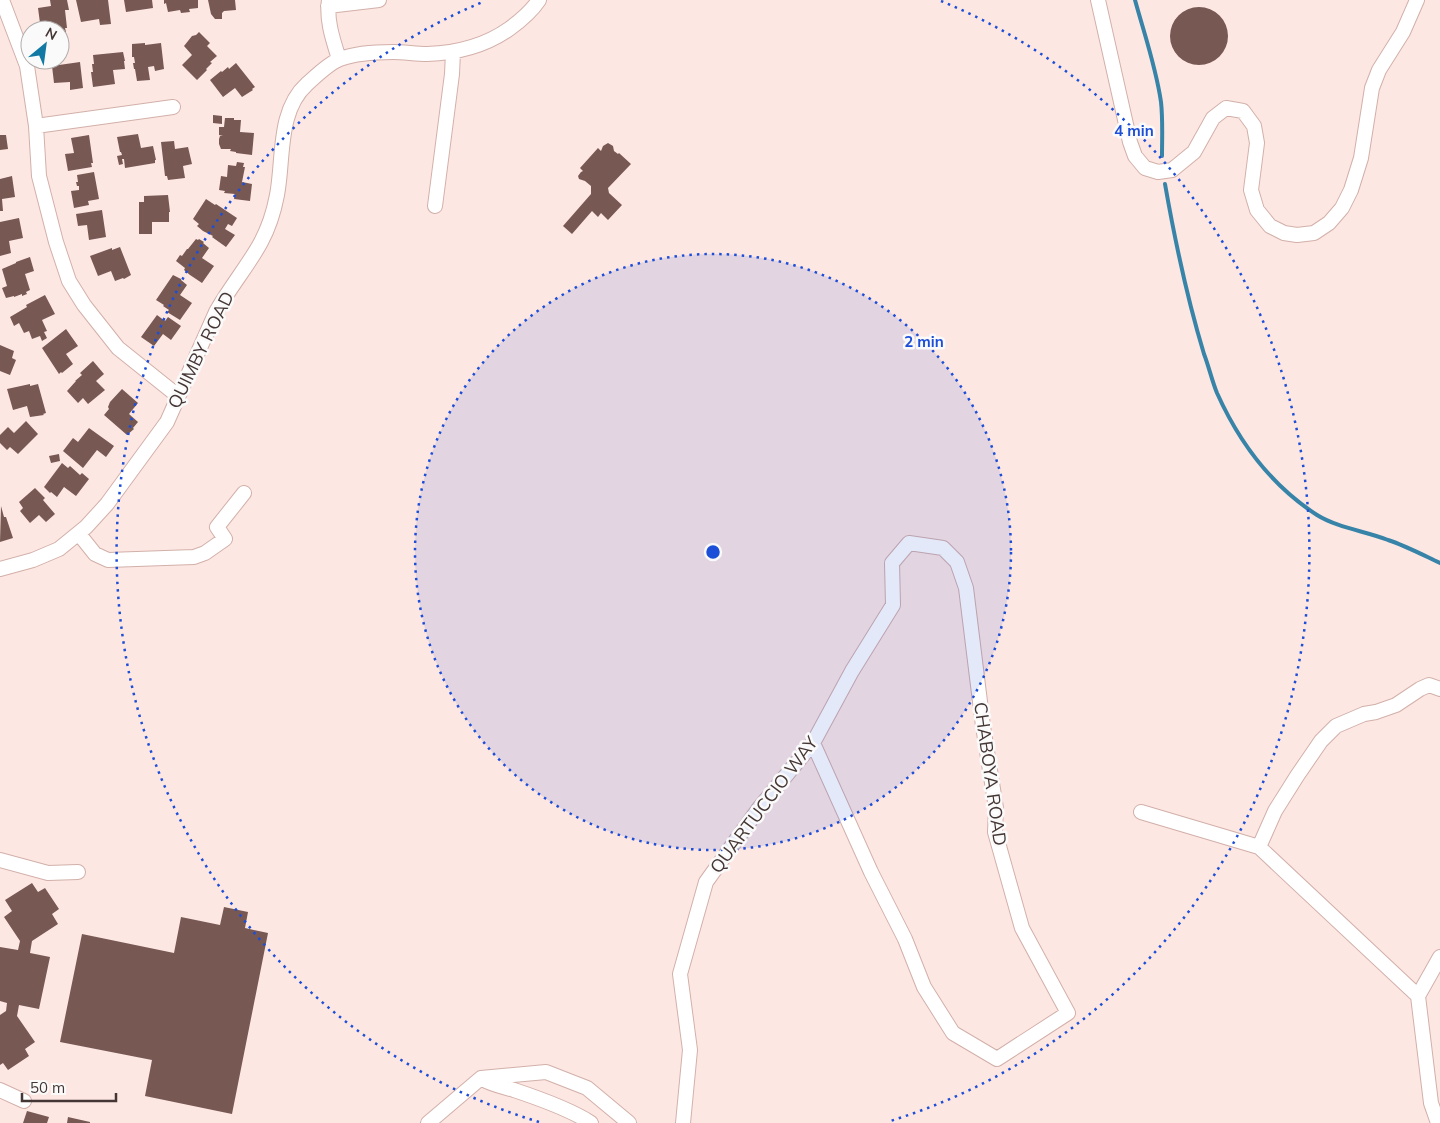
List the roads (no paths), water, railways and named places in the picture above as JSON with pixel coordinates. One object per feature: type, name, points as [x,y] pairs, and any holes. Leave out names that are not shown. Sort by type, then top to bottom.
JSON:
[{"type":"street","points":[[2,0],[27,66],[36,126],[40,176],[56,242],[69,281],[84,305],[118,348],[178,396]]},
{"type":"street","points":[[339,59],[331,33],[329,3],[378,0]]},
{"type":"street","name":"QUIMBY ROAD","points":[[0,569],[33,560],[59,549],[79,534],[107,504],[168,422],[216,312],[262,241],[271,220],[277,194],[286,125],[296,99],[305,86],[339,59],[369,53],[426,54],[453,52],[484,44],[522,19],[539,0]]},
{"type":"street","points":[[1098,0],[1130,142],[1135,156],[1145,168],[1158,172],[1172,170],[1194,152],[1213,118],[1226,108],[1243,111],[1254,126],[1257,143],[1251,190],[1257,210],[1270,226],[1284,233],[1297,235],[1314,233],[1329,223],[1342,208],[1351,190],[1361,158],[1372,88],[1379,70],[1403,32],[1417,0]]},
{"type":"street","points":[[435,206],[452,74],[453,52]]},
{"type":"street","points":[[36,126],[173,107]]},
{"type":"street","points":[[79,534],[95,554],[108,560],[194,557],[206,553],[225,539],[217,527],[244,493]]},
{"type":"street","name":"CHABOYA ROAD","points":[[813,743],[871,872],[905,939],[924,987],[953,1033],[997,1059],[1068,1013],[1022,928],[995,832],[996,808],[966,588],[957,562],[943,548],[909,543],[892,563],[893,605],[852,671]]},
{"type":"street","name":"QUARTUCCIO WAY","points":[[683,1123],[690,1050],[680,974],[706,882],[760,807],[813,743],[852,671]]},
{"type":"street","points":[[1259,847],[1275,811],[1297,776],[1320,741],[1336,726],[1364,714],[1396,705],[1429,685],[1440,689]]},
{"type":"street","points":[[1141,812],[1259,847],[1418,996]]},
{"type":"street","points":[[0,860],[48,873],[78,872]]},
{"type":"street","points":[[1438,1123],[1431,1103],[1418,996],[1440,956]]},
{"type":"street","points":[[428,1123],[481,1078],[546,1072],[587,1088],[629,1123]]},
{"type":"street","points":[[481,1078],[491,1084],[564,1110],[591,1123]]},
{"type":"street","points":[[0,1090],[24,1101]]},
{"type":"waterway","points":[[1135,0],[1159,89],[1162,116],[1162,156]]},
{"type":"waterway","points":[[1165,184],[1192,312],[1217,393],[1236,429],[1258,462],[1285,491],[1317,515],[1334,523],[1395,542],[1440,563]]}]
